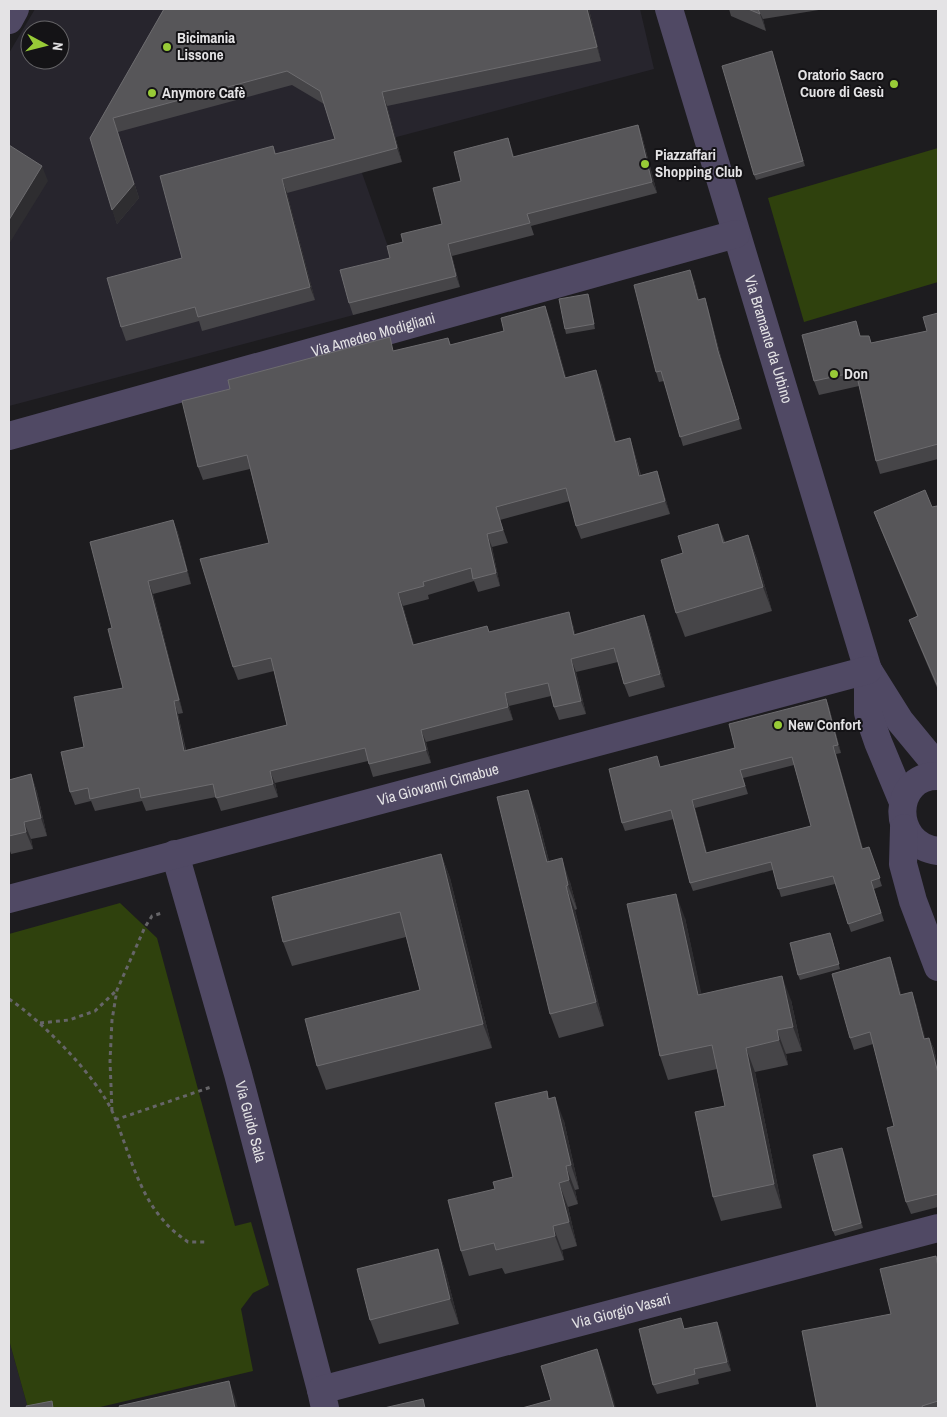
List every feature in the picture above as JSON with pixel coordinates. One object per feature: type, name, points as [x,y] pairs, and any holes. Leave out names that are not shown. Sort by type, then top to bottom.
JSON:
[{"type":"street","points":[[9,20],[15,9]]},
{"type":"street","name":"Via Bramante da Urbino","points":[[669,9],[868,670],[900,721],[938,767]]},
{"type":"street","name":"Via Amedeo Modigliani","points":[[9,436],[736,234]]},
{"type":"street","name":"Via Bramante da Urbino","points":[[868,670],[868,713],[904,815],[904,864],[913,901],[928,936],[938,967]]},
{"type":"street","name":"Via Giovanni Cimabue","points":[[9,899],[868,670]]},
{"type":"street","points":[[936,850],[915,843],[904,815],[909,790],[921,780],[938,776]]},
{"type":"street","name":"Via Bramante da Urbino","points":[[928,936],[923,895],[926,866],[936,850]]},
{"type":"street","name":"Via Guido Sala","points":[[175,854],[192,906],[238,1074],[323,1399]]},
{"type":"street","name":"Via Giorgio Vasari","points":[[323,1399],[938,1228]]},
{"type":"path","points":[[192,906],[152,916],[116,990],[110,1061],[112,1111],[147,1195],[164,1222],[188,1242],[206,1242]]},
{"type":"path","points":[[40,1023],[69,1020],[95,1011],[116,990]]},
{"type":"path","points":[[9,998],[28,1011],[69,1053],[112,1111]]},
{"type":"path","points":[[115,1120],[220,1084],[238,1074]]},
{"type":"shaded area","points":[[35,9],[640,9],[654,69],[355,148],[392,258],[403,302],[9,406],[9,53],[20,34],[20,70],[70,70],[70,20],[28,20]]},
{"type":"shaded area","points":[[9,1340],[28,1408],[9,1408]]},
{"type":"green space","points":[[938,148],[938,282],[804,322],[768,198]]},
{"type":"green space","points":[[120,903],[157,938],[235,1226],[251,1222],[269,1285],[253,1293],[241,1309],[253,1371],[96,1408],[28,1408],[9,1340],[9,934]]},
{"type":"building","points":[[164,9],[587,9],[597,47],[382,92],[397,148],[282,179],[310,287],[198,317],[195,307],[121,327],[107,278],[182,258],[160,176],[273,146],[275,154],[335,139],[320,91],[287,71],[113,118],[134,184],[112,210],[90,138]]},
{"type":"building","points":[[748,9],[758,9],[760,14]]},
{"type":"building","points":[[772,51],[803,161],[754,175],[722,66]]},
{"type":"building","points":[[638,125],[652,182],[527,214],[530,223],[448,244],[456,276],[349,303],[340,270],[390,258],[387,246],[403,242],[401,234],[442,224],[433,188],[461,181],[454,152],[508,138],[513,157]]},
{"type":"building","points":[[9,145],[42,166],[9,220]]},
{"type":"building","points":[[690,270],[698,300],[705,298],[718,351],[739,419],[680,437],[661,371],[656,372],[634,285]]},
{"type":"building","points":[[588,294],[594,324],[565,329],[559,299]]},
{"type":"building","points":[[545,306],[565,378],[596,370],[615,442],[630,438],[639,476],[657,471],[665,501],[576,526],[566,488],[496,507],[503,530],[487,534],[496,573],[473,579],[471,568],[423,582],[424,586],[398,593],[413,645],[487,626],[489,632],[569,612],[574,635],[644,615],[660,674],[624,684],[614,648],[571,659],[581,701],[554,707],[548,683],[505,693],[508,707],[421,730],[426,750],[369,764],[365,748],[270,771],[273,784],[216,798],[213,784],[141,798],[139,788],[90,799],[88,788],[70,792],[61,752],[84,747],[74,697],[123,688],[108,629],[112,628],[90,542],[173,520],[187,571],[148,581],[179,700],[174,701],[184,751],[287,725],[271,658],[233,667],[200,559],[269,543],[247,455],[198,467],[182,401],[230,389],[228,380],[390,337],[393,351],[448,338],[450,345],[504,331],[501,318]]},
{"type":"building","points":[[938,313],[938,444],[876,461],[856,372],[814,381],[802,335],[856,321],[860,336],[869,336],[871,343],[927,331],[923,317]]},
{"type":"building","points":[[925,490],[932,507],[937,506],[938,509],[938,687],[909,620],[918,616],[874,512]]},
{"type":"building","points":[[718,524],[723,543],[748,535],[763,587],[676,613],[661,560],[683,553],[678,536]]},
{"type":"building","points":[[826,699],[838,745],[833,746],[862,849],[869,847],[880,878],[871,881],[881,913],[848,924],[833,876],[778,889],[771,862],[690,883],[671,810],[622,823],[609,769],[657,756],[660,767],[735,748],[729,724]],"holes":[[[792,757],[811,826],[706,853],[692,800],[745,786],[740,770]]]},
{"type":"building","points":[[31,774],[41,818],[24,822],[26,832],[9,836],[9,780]]},
{"type":"building","points":[[528,790],[547,862],[562,858],[568,885],[566,886],[596,1002],[550,1014],[497,797]]},
{"type":"building","points":[[441,854],[483,1024],[317,1066],[305,1019],[420,990],[400,912],[283,942],[272,897]]},
{"type":"building","points":[[676,894],[698,995],[782,976],[793,1027],[777,1030],[779,1040],[746,1048],[774,1184],[713,1197],[695,1112],[725,1106],[712,1045],[660,1056],[627,904]]},
{"type":"building","points":[[830,933],[839,964],[798,975],[790,943]]},
{"type":"building","points":[[890,957],[900,995],[912,992],[924,1039],[929,1038],[938,1073],[938,1194],[906,1202],[887,1128],[894,1126],[870,1032],[850,1038],[832,974]]},
{"type":"building","points":[[547,1091],[548,1099],[555,1097],[571,1165],[566,1166],[569,1180],[559,1183],[569,1222],[553,1226],[555,1236],[496,1250],[494,1243],[461,1251],[448,1200],[495,1189],[493,1182],[513,1177],[495,1103]]},
{"type":"building","points":[[842,1148],[861,1223],[833,1231],[813,1155]]},
{"type":"building","points":[[438,1249],[450,1299],[370,1320],[357,1269]]},
{"type":"building","points":[[936,1256],[938,1267],[938,1401],[922,1406],[923,1408],[813,1408],[817,1407],[802,1331],[891,1314],[880,1269]]},
{"type":"building","points":[[681,1318],[684,1329],[717,1322],[727,1362],[694,1369],[695,1374],[653,1385],[639,1329]]},
{"type":"building","points":[[597,1349],[614,1408],[522,1408],[551,1400],[541,1366]]},
{"type":"building","points":[[229,1381],[235,1408],[120,1408],[119,1406]]},
{"type":"building","points":[[423,1399],[425,1408],[384,1408]]},
{"type":"building","points":[[52,1401],[53,1408],[27,1408],[26,1406]]},
{"type":"place","name":"Bicimania Lissone","points":[[167,47]]},
{"type":"place","name":"Oratorio Sacro Cuore di Gesù","points":[[894,84]]},
{"type":"place","name":"Anymore Cafè","points":[[152,93]]},
{"type":"place","name":"Piazzaffari Shopping Club","points":[[645,164]]},
{"type":"place","name":"Don","points":[[834,374]]},
{"type":"place","name":"New Confort","points":[[778,725]]}]
